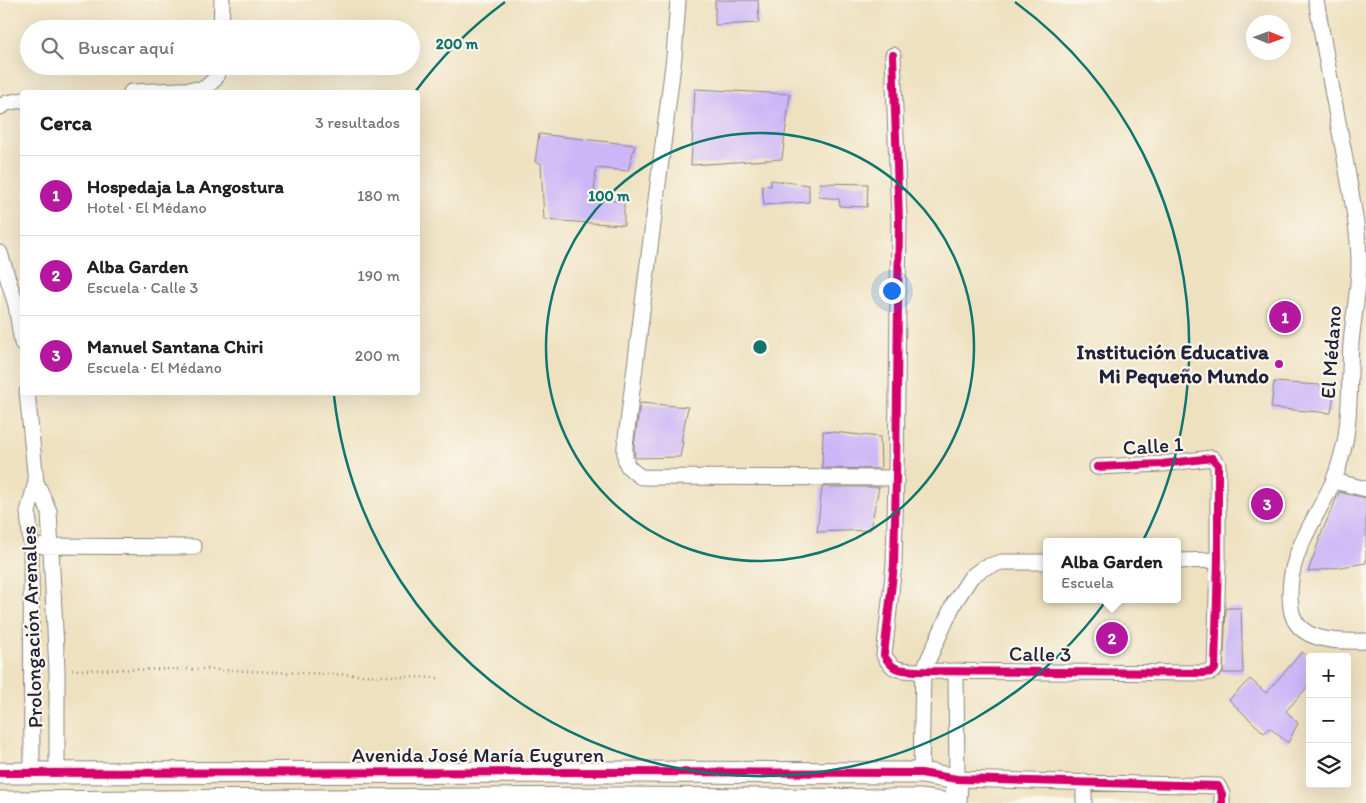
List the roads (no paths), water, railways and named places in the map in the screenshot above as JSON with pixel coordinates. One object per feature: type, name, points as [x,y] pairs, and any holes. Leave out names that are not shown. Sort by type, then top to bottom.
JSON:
[{"type":"street","points":[[221,20],[222,0]]},
{"type":"street","points":[[678,0],[674,57],[625,446],[624,458],[628,469],[641,477],[896,478]]},
{"type":"street","name":"El Médano","points":[[1316,0],[1355,218],[1359,265],[1358,291],[1351,342],[1345,442],[1334,481],[1305,533],[1297,556],[1291,580],[1291,610],[1296,622],[1303,630],[1314,636],[1339,642],[1366,642]]},
{"type":"street","name":"Calle 3","points":[[893,55],[898,220],[894,565],[884,655],[889,664],[894,668],[923,671],[1211,672],[1214,669],[1218,560]]},
{"type":"street","points":[[180,90],[204,89],[215,80],[217,75]]},
{"type":"street","points":[[0,107],[7,103],[20,100]]},
{"type":"street","points":[[0,253],[6,294],[19,318],[20,326]]},
{"type":"street","name":"Prolongación Arenales","points":[[27,395],[36,482],[49,511],[52,546],[57,670],[57,774]]},
{"type":"street","name":"Calle 1","points":[[1097,467],[1162,464],[1212,458],[1218,465],[1218,560]]},
{"type":"street","points":[[1334,481],[1366,489]]},
{"type":"street","name":"Prolongación Arenales","points":[[32,773],[31,545],[28,512],[36,482]]},
{"type":"street","points":[[31,545],[194,547]]},
{"type":"street","points":[[1181,560],[1218,560]]},
{"type":"street","points":[[920,801],[923,671],[954,603],[971,577],[983,568],[1002,562],[1043,562]]},
{"type":"street","points":[[956,671],[956,803]]},
{"type":"street","points":[[615,772],[616,801]]},
{"type":"street","name":"Avenida José María Euguren","points":[[0,773],[921,773],[957,779]]},
{"type":"street","points":[[32,773],[32,803]]},
{"type":"street","points":[[57,774],[57,803]]},
{"type":"street","points":[[957,779],[1218,786],[1222,794],[1222,803]]},
{"type":"street","points":[[1084,782],[1084,803]]},
{"type":"street","name":"Avenida José María Euguren","points":[[0,802],[57,803],[169,800],[920,801],[942,803]]},
{"type":"place","name":"Hospedaja La Angostura","points":[[1285,317]]},
{"type":"place","name":"Institución Educativa Mi Pequeño Mundo","points":[[1279,364]]},
{"type":"place","name":"Manuel Santana Chiri","points":[[1267,504]]},
{"type":"place","name":"Alba Garden","points":[[1112,638]]}]
